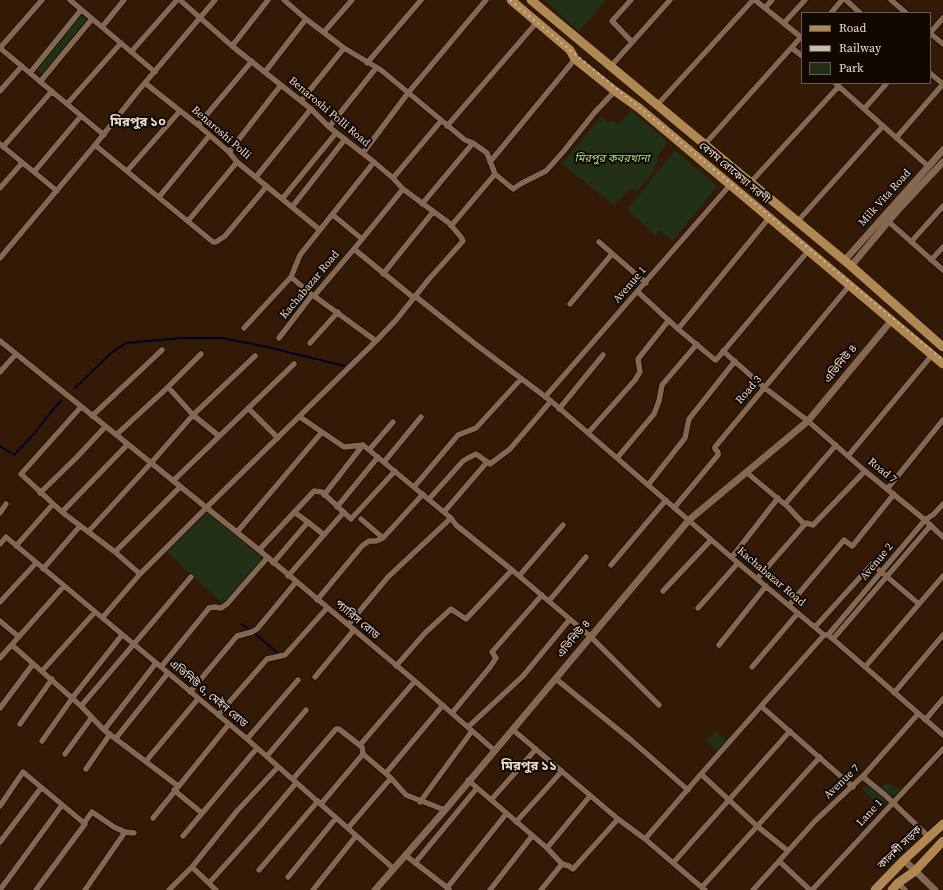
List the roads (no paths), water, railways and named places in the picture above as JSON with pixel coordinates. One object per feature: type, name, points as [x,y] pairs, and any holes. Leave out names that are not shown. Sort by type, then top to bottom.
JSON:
[{"type":"main road","name":"বেগম রোকেয়া সরণী","points":[[511,0],[570,50],[575,59],[615,92],[639,108],[943,364]]},
{"type":"main road","name":"বেগম রোকেয়া সরণী","points":[[531,0],[658,104],[750,183],[847,263],[943,347]]},
{"type":"main road","name":"কালশী সড়ক","points":[[875,890],[904,860],[943,824]]},
{"type":"main road","points":[[898,888],[943,841]]},
{"type":"street","points":[[42,0],[0,48],[104,134]]},
{"type":"street","points":[[71,0],[154,72]]},
{"type":"street","points":[[102,27],[124,0]]},
{"type":"street","points":[[131,52],[178,0]]},
{"type":"street","name":"Benaroshi Polli Road","points":[[178,0],[200,17],[232,46],[311,109],[329,127],[374,162],[393,178],[403,189],[451,226],[461,237],[463,241],[414,297]]},
{"type":"street","points":[[0,258],[215,0]]},
{"type":"street","points":[[232,46],[268,0]]},
{"type":"street","points":[[285,0],[306,19],[344,48],[376,68],[465,140],[473,143],[487,153],[495,174],[513,189],[546,171],[564,152],[595,112],[615,92]]},
{"type":"street","points":[[324,32],[352,0]]},
{"type":"street","points":[[367,63],[421,0]]},
{"type":"street","points":[[362,152],[486,0]]},
{"type":"street","points":[[631,0],[612,21],[632,42]]},
{"type":"street","points":[[611,66],[670,0]]},
{"type":"street","points":[[658,104],[754,0],[784,23],[801,38],[704,144]]},
{"type":"street","points":[[765,8],[772,0]]},
{"type":"street","points":[[784,23],[805,0]]},
{"type":"street","points":[[832,12],[842,0]]},
{"type":"street","points":[[846,0],[859,12]]},
{"type":"street","points":[[891,0],[905,12]]},
{"type":"street","points":[[30,74],[82,10]]},
{"type":"street","points":[[931,32],[943,18]]},
{"type":"street","points":[[40,82],[92,19]]},
{"type":"street","points":[[265,72],[306,19]]},
{"type":"street","points":[[447,126],[537,22]]},
{"type":"street","points":[[931,34],[943,44]]},
{"type":"street","points":[[67,104],[121,43]]},
{"type":"street","points":[[301,101],[344,48]]},
{"type":"street","points":[[792,48],[801,55]]},
{"type":"street","points":[[490,162],[575,59]]},
{"type":"street","points":[[198,125],[252,61]]},
{"type":"street","points":[[0,91],[22,66]]},
{"type":"street","points":[[329,127],[376,68]]},
{"type":"street","points":[[896,138],[943,84],[931,74]]},
{"type":"street","name":"Benaroshi Polli","points":[[145,83],[198,125],[229,152],[238,162],[320,230]]},
{"type":"street","points":[[864,109],[885,84]]},
{"type":"street","points":[[229,152],[281,85]]},
{"type":"street","points":[[750,183],[837,85],[928,166]]},
{"type":"street","points":[[52,91],[1,145],[57,191]]},
{"type":"street","points":[[256,177],[311,109]]},
{"type":"street","points":[[127,171],[180,111]]},
{"type":"street","points":[[34,172],[81,116]]},
{"type":"street","points":[[393,178],[441,121]]},
{"type":"street","points":[[797,222],[883,126]]},
{"type":"street","points":[[282,199],[336,133]]},
{"type":"street","points":[[159,197],[209,136]]},
{"type":"street","points":[[292,207],[345,139]]},
{"type":"street","points":[[422,204],[473,143]]},
{"type":"street","points":[[95,145],[213,242],[216,242],[225,236],[267,186]]},
{"type":"street","name":"Milk Vita Road","points":[[847,263],[943,150]]},
{"type":"street","points":[[188,221],[238,162]]},
{"type":"street","points":[[244,328],[291,277],[302,251],[374,162]]},
{"type":"street","name":"Milk Vita Road","points":[[847,263],[889,222],[943,162]]},
{"type":"street","points":[[0,188],[22,163]]},
{"type":"street","points":[[451,226],[495,174]]},
{"type":"street","name":"Avenue 1","points":[[545,397],[730,185]]},
{"type":"street","points":[[354,249],[403,189]]},
{"type":"street","points":[[911,242],[943,206]]},
{"type":"street","points":[[384,274],[433,212]]},
{"type":"street","points":[[332,215],[362,239]]},
{"type":"street","points":[[678,329],[769,218]]},
{"type":"street","points":[[889,222],[943,270]]},
{"type":"street","points":[[598,242],[646,283]]},
{"type":"street","points":[[932,260],[943,247]]},
{"type":"street","name":"Kachabazar Road","points":[[279,338],[313,295],[354,249],[384,274],[551,401],[711,540],[815,627],[833,639],[943,735]]},
{"type":"street","points":[[638,292],[678,329],[716,360],[808,251]]},
{"type":"street","points":[[570,304],[612,254]]},
{"type":"street","points":[[291,277],[376,341]]},
{"type":"street","name":"Road 3","points":[[674,508],[718,455],[715,446],[849,286]]},
{"type":"street","points":[[103,618],[140,574],[376,341],[396,320],[414,297]]},
{"type":"street","points":[[310,343],[338,312]]},
{"type":"street","points":[[588,433],[635,380],[640,372],[638,359],[669,320]]},
{"type":"street","name":"এভিনিউ ৪","points":[[375,890],[445,810],[468,780],[689,520],[808,421],[891,321]]},
{"type":"street","name":"প্যারিস রোড","points":[[0,341],[259,550],[288,576],[415,681],[494,750]]},
{"type":"street","points":[[617,458],[654,414],[659,401],[662,385],[697,344]]},
{"type":"street","points":[[92,416],[162,350]]},
{"type":"street","points":[[723,351],[765,388],[808,421]]},
{"type":"street","points":[[0,372],[16,354]]},
{"type":"street","points":[[116,435],[201,354]]},
{"type":"street","points":[[560,409],[603,355]]},
{"type":"street","points":[[848,456],[932,355]]},
{"type":"street","points":[[88,532],[193,415],[255,356]]},
{"type":"street","points":[[648,485],[684,438],[689,420],[735,361]]},
{"type":"street","points":[[173,481],[294,364]]},
{"type":"street","points":[[414,487],[458,435],[476,428],[521,379]]},
{"type":"street","points":[[168,387],[193,415],[219,436]]},
{"type":"street","points":[[428,499],[463,461],[468,458],[476,454],[490,464],[510,448],[551,401]]},
{"type":"street","points":[[82,407],[21,474],[62,512],[115,552],[140,574]]},
{"type":"street","points":[[248,408],[278,438]]},
{"type":"street","points":[[300,417],[344,447],[363,445],[378,457],[451,518],[456,525],[591,637],[659,705]]},
{"type":"street","points":[[384,462],[421,417]]},
{"type":"street","points":[[888,488],[943,420]]},
{"type":"street","name":"Road 7","points":[[808,421],[943,536]]},
{"type":"street","points":[[369,450],[393,422]]},
{"type":"street","points":[[40,493],[76,458],[105,426]]},
{"type":"street","points":[[237,532],[322,432]]},
{"type":"street","points":[[62,512],[128,444]]},
{"type":"street","points":[[324,495],[363,445]]},
{"type":"street","points":[[784,504],[836,445]]},
{"type":"street","points":[[337,507],[378,457]]},
{"type":"street","points":[[444,512],[487,462]]},
{"type":"street","points":[[259,550],[314,491],[322,492],[351,519],[395,471]]},
{"type":"street","points":[[757,579],[804,524],[807,522],[813,525],[865,471]]},
{"type":"street","points":[[746,472],[778,498],[804,524]]},
{"type":"street","points":[[115,552],[180,487]]},
{"type":"street","points":[[317,600],[362,546],[369,541],[376,541],[383,538],[423,494]]},
{"type":"street","points":[[789,605],[844,540],[852,546],[854,544],[894,494]]},
{"type":"street","points":[[732,557],[778,498]]},
{"type":"street","points":[[611,565],[666,500]]},
{"type":"street","points":[[0,513],[6,504]]},
{"type":"street","points":[[16,546],[53,504]]},
{"type":"street","name":"Avenue 2","points":[[645,839],[701,774],[882,572],[926,520],[943,504]]},
{"type":"street","points":[[294,512],[324,535]]},
{"type":"street","points":[[288,576],[344,512]]},
{"type":"street","points":[[348,625],[388,577],[451,518]]},
{"type":"street","points":[[361,519],[383,538]]},
{"type":"street","points":[[273,562],[308,522]]},
{"type":"street","points":[[519,576],[563,525]]},
{"type":"street","name":"Avenue 2","points":[[833,639],[931,525]]},
{"type":"street","points":[[43,569],[80,526]]},
{"type":"street","name":"এভিনিউ ৫, মেইন রোড","points":[[0,544],[6,538],[16,546],[267,756],[394,869]]},
{"type":"street","points":[[663,591],[711,540]]},
{"type":"street","points":[[549,601],[586,557]]},
{"type":"street","points":[[104,730],[158,665],[209,608],[221,608],[227,604],[268,558]]},
{"type":"street","points":[[0,602],[36,563]]},
{"type":"street","points":[[698,608],[738,563]]},
{"type":"street","points":[[815,627],[870,565],[874,565],[919,604]]},
{"type":"street","points":[[396,666],[424,633],[451,609],[466,619],[512,570]]},
{"type":"street","points":[[865,667],[943,576]]},
{"type":"street","points":[[81,706],[191,577]]},
{"type":"street","points":[[190,692],[236,636],[252,632],[257,629],[296,582]]},
{"type":"street","points":[[0,658],[64,586]]},
{"type":"street","points":[[719,645],[766,586]]},
{"type":"street","points":[[452,713],[496,658],[492,652],[542,595]]},
{"type":"street","points":[[218,715],[267,659],[270,657],[285,655],[327,608]]},
{"type":"street","points":[[42,671],[95,612]]},
{"type":"street","points":[[752,666],[798,613]]},
{"type":"street","points":[[420,802],[470,729],[523,676],[570,619]]},
{"type":"street","points":[[0,621],[18,637]]},
{"type":"street","points":[[315,677],[354,630]]},
{"type":"street","points":[[42,741],[73,697],[122,635]]},
{"type":"street","points":[[894,693],[943,635]]},
{"type":"street","points":[[12,645],[73,697],[104,730],[146,761],[202,813]]},
{"type":"street","points":[[0,708],[33,664]]},
{"type":"street","points":[[116,738],[168,673]]},
{"type":"street","points":[[556,678],[688,790]]},
{"type":"street","points":[[20,724],[52,679]]},
{"type":"street","points":[[247,739],[298,680]]},
{"type":"street","points":[[360,745],[415,681]]},
{"type":"street","points":[[146,761],[198,699]]},
{"type":"street","points":[[926,720],[943,699]]},
{"type":"street","points":[[386,773],[443,705]]},
{"type":"street","points":[[762,707],[853,787]]},
{"type":"street","points":[[267,756],[306,710]]},
{"type":"street","name":"Avenue 7","points":[[753,890],[815,822],[853,787],[918,714]]},
{"type":"street","points":[[65,754],[92,717]]},
{"type":"street","points":[[153,818],[229,724]]},
{"type":"street","points":[[210,882],[260,826],[338,728],[360,745],[363,750],[363,754],[386,773],[406,795],[420,802],[445,810]]},
{"type":"street","points":[[512,729],[590,796],[704,888],[757,826],[820,757]]},
{"type":"street","points":[[673,863],[790,731]]},
{"type":"street","points":[[86,770],[110,734]]},
{"type":"street","points":[[183,836],[257,748]]},
{"type":"street","name":"Lane 1","points":[[811,890],[943,749]]},
{"type":"street","points":[[491,800],[536,750]]},
{"type":"street","points":[[259,870],[363,754]]},
{"type":"street","points":[[169,890],[192,867],[237,812],[278,766]]},
{"type":"street","points":[[516,822],[562,771]]},
{"type":"street","points":[[0,806],[23,772],[84,823]]},
{"type":"street","points":[[701,774],[757,826],[788,851]]},
{"type":"street","points":[[862,777],[893,803],[930,838]]},
{"type":"street","points":[[348,828],[391,778]]},
{"type":"street","points":[[468,780],[547,848],[562,864],[573,869],[618,819]]},
{"type":"street","points":[[0,842],[41,788]]},
{"type":"street","points":[[415,863],[477,788]]},
{"type":"street","points":[[547,848],[590,796]]},
{"type":"street","points":[[0,890],[62,805]]},
{"type":"street","points":[[36,890],[85,824],[84,823],[92,812],[114,827],[125,832],[134,833]]},
{"type":"street","points":[[405,855],[448,889],[506,814]]},
{"type":"street","points":[[288,877],[336,818]]},
{"type":"street","points":[[85,890],[125,832]]},
{"type":"street","points":[[313,890],[356,836]]},
{"type":"street","points":[[490,890],[532,836]]},
{"type":"street","points":[[904,860],[935,890]]},
{"type":"street","points":[[779,861],[811,890]]},
{"type":"street","points":[[541,890],[562,864]]},
{"type":"street","points":[[192,867],[216,890]]},
{"type":"waterway","points":[[75,388],[111,353],[126,343],[181,338],[222,338],[263,346],[345,366]]},
{"type":"waterway","points":[[0,446],[14,455],[61,401]]},
{"type":"waterway","points":[[241,624],[250,630]]},
{"type":"waterway","points":[[254,633],[279,654]]},
{"type":"railway","points":[[510,0],[943,360]]},
{"type":"district","name":"মিরপুর ১০","points":[[138,123]]},
{"type":"district","name":"মিরপুর ১১","points":[[529,767]]},
{"type":"park label","name":"মিরপুর কবরখানা","points":[[612,159]]}]
